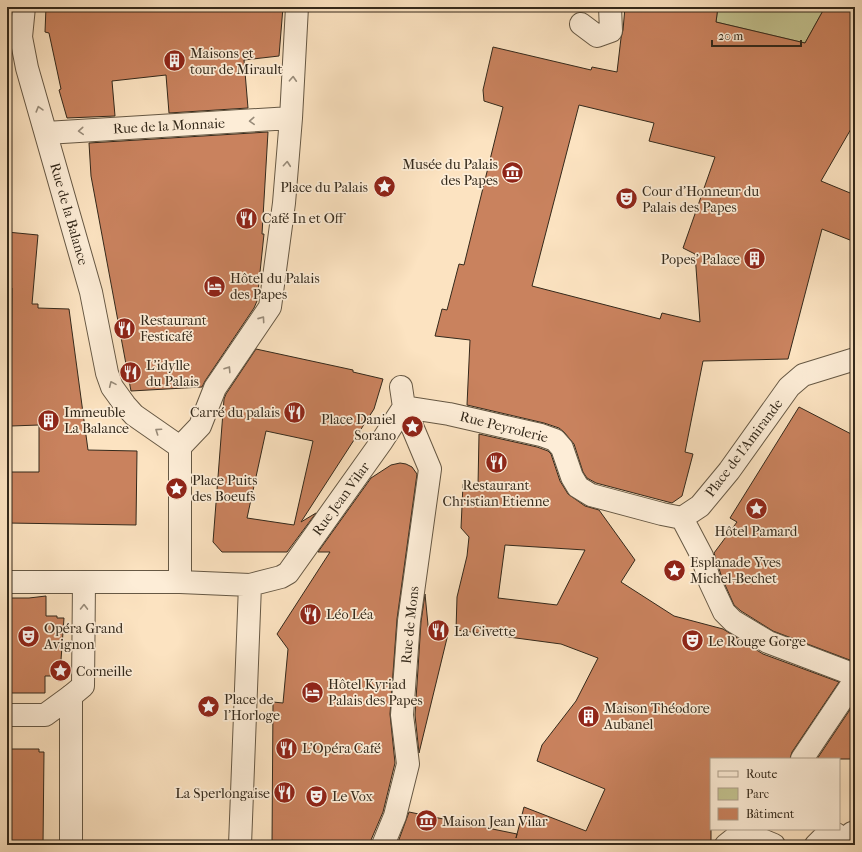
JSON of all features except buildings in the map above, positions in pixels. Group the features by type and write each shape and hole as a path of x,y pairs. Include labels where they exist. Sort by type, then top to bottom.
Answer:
{"street":[{"name":"Rue de la Balance","path":"24,7 21,37 27,68 91,292 107,373 112,387 134,415 180,447"},
{"path":"180,582 180,447 200,426 215,388 270,307 284,203 291,118 297,7"},
{"path":"581,24 597,36 611,31 610,7"},
{"name":"Rue de la Monnaie","path":"46,133 291,118"},
{"name":"Place de l'Amirande","path":"682,518 700,506 730,472 789,387 803,375 855,359"},
{"name":"Rue Peyrolerie","path":"402,397 456,415 541,435 555,440 562,448 572,477 578,487 591,495 682,518"},
{"name":"Rue Jean Vilar","path":"250,585 281,577 288,573 382,441 402,397"},
{"name":"Rue de Mons","path":"384,845 395,816 408,764 402,715 409,621 430,469 402,397"},
{"path":"682,518 702,556 710,582 724,612 733,620 768,642 855,675"},
{"path":"7,582 180,582 250,585 240,845"},
{"path":"7,715 45,715 83,686 84,582"},
{"path":"803,758 855,680"},
{"path":"70,696 71,845"},
{"path":"726,845 745,830 774,845"},
{"path":"816,845 823,838 848,834"}],"green space":[{"path":"718,7 825,7 805,43 716,22"}],"place":[{"name":"Maisons et tour de Mirault","path":"175,61"},
{"name":"Musée du Palais des Papes","path":"513,172"},
{"name":"Place du Palais","path":"384,187"},
{"name":"Cour d'Honneur du Palais des Papes","path":"627,199"},
{"name":"Café In et Off","path":"247,218"},
{"name":"Popes' Palace","path":"755,259"},
{"name":"Hôtel du Palais des Papes","path":"214,286"},
{"name":"Restaurant Festicafé","path":"125,328"},
{"name":"L'idylle du Palais","path":"130,373"},
{"name":"Carré du palais","path":"295,412"},
{"name":"Immeuble La Balance","path":"48,420"},
{"name":"Place Daniel Sorano","path":"412,427"},
{"name":"Restaurant Christian Etienne","path":"496,463"},
{"name":"Place Puits des Boeufs","path":"177,488"},
{"name":"Hôtel Pamard","path":"756,509"},
{"name":"Esplanade Yves Michel-Bechet","path":"675,570"},
{"name":"Léo Léa","path":"310,614"},
{"name":"La Civette","path":"439,631"},
{"name":"Opéra Grand Avignon","path":"28,636"},
{"name":"Le Rouge Gorge","path":"693,641"},
{"name":"Corneille","path":"61,671"},
{"name":"Hôtel Kyriad Palais des Papes","path":"313,692"},
{"name":"Place de l'Horloge","path":"209,707"},
{"name":"Maison Théodore Aubanel","path":"588,716"},
{"name":"L'Opéra Café","path":"286,748"},
{"name":"La Sperlongaise","path":"285,793"},
{"name":"Le Vox","path":"317,796"},
{"name":"Maison Jean Vilar","path":"427,821"}]}
